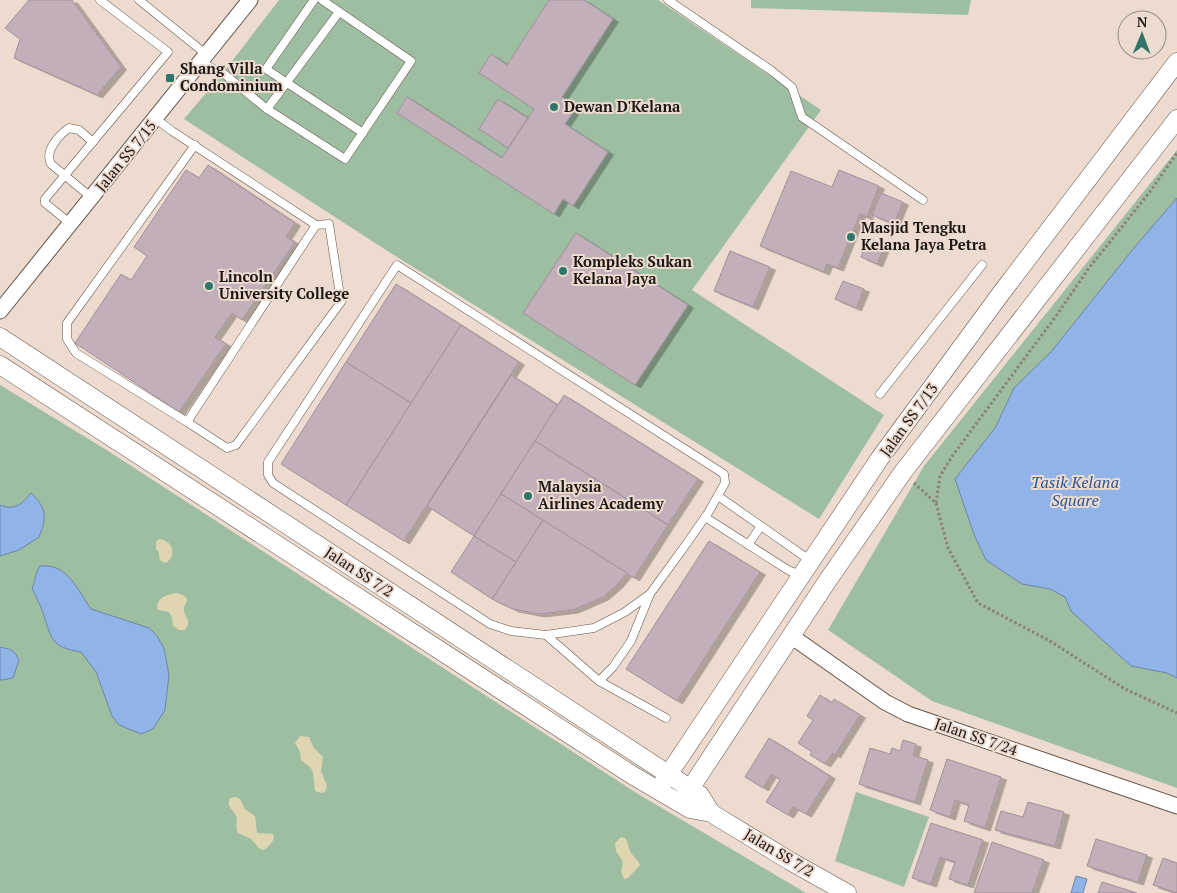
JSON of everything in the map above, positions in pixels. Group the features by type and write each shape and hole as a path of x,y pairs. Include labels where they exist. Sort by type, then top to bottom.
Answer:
{"street":[{"name":"Jalan SS 7/15","path":"0,311 250,0"},
{"name":"Jalan SS 7/13","path":"658,790 880,458 997,299 1177,62"},
{"name":"Jalan SS 7/13","path":"685,796 828,580 903,472 1177,119"},
{"name":"Jalan SS 7/2","path":"0,337 668,775 685,796"},
{"name":"Jalan SS 7/2","path":"0,365 658,790 685,796 700,795 711,813 847,893"},
{"path":"802,576 828,580"},
{"name":"Jalan SS 7/24","path":"791,636 885,702 908,714 1177,806"}],"lane":[{"path":"71,224 44,201 168,52 100,0"},
{"path":"139,0 204,59 266,109 345,160 411,61 322,0"},
{"path":"314,0 266,69 363,132"},
{"path":"668,0 772,71 792,87 802,116 923,200"},
{"path":"266,109 338,12"},
{"path":"156,119 316,225 328,224 341,302 236,446 227,448 76,353 67,339 67,323 195,145"},
{"path":"92,142 75,129 66,130 50,150 48,157 51,164 92,198"},
{"path":"187,422 316,225"},
{"path":"599,682 613,667 631,641 650,594 718,496 725,483 724,474 396,265 268,462 268,475 273,483 490,624 511,631 546,635 594,628 625,612 650,594"},
{"path":"880,394 982,265"},
{"path":"718,496 811,561"},
{"path":"705,517 788,570 802,576"},
{"path":"748,545 761,526"},
{"path":"546,635 599,682 666,718"}],"path":[{"path":"1177,153 1149,193 1089,268 954,455 940,476 936,503 948,548 978,603 1050,641 1125,689 1177,713"},
{"path":"903,472 936,503"}],"green space":[{"name":"Kompleks Sukan Kelana Jaya","path":"279,0 658,0 821,110 692,290 884,415 819,519 389,252 184,119 223,73"},
{"path":"751,0 971,0 968,15 751,8"},
{"path":"1177,150 1177,788 932,701 828,630 924,466"},
{"path":"0,385 105,449 638,794 806,893 0,893"},
{"path":"856,792 929,817 904,887 835,861"}],"sand":[{"path":"159,539 168,542 172,549 172,556 166,563 160,559 159,552 156,549 156,542"},
{"path":"177,593 185,596 187,599 184,611 188,623 185,630 179,630 173,626 172,617 169,612 158,610 158,602 163,597"},
{"path":"300,736 309,737 314,748 323,757 321,771 327,786 325,792 315,791 311,768 301,760 300,752 295,743"},
{"path":"236,797 240,799 245,809 255,816 257,833 273,834 274,839 263,850 251,839 238,833 236,816 229,804 230,798"},
{"path":"621,837 625,838 631,853 640,865 628,878 624,879 621,871 623,862 616,851 615,843"}],"water":[{"name":"Tasik Kelana Square","path":"1177,198 1177,678 1167,673 1131,666 1071,611 1065,597 1050,589 1022,584 986,560 975,537 955,479 995,428 1014,388 1051,352 1133,249"},
{"path":"31,493 40,503 44,513 39,537 19,550 0,556 0,505 14,507"},
{"path":"40,566 50,566 65,574 77,587 91,609 149,628 157,636 164,648 169,675 165,710 153,729 141,734 119,725 112,716 96,672 81,652 64,648 54,641 32,588"},
{"path":"0,647 12,650 19,660 13,678 0,680"},
{"path":"1076,876 1087,879 1083,893 1071,893"}],"building":[{"path":"29,0 72,0 121,67 97,95 14,58 20,39 5,28"},
{"name":"Dewan D'Kelana","path":"549,0 584,0 613,19 562,97 577,106 565,124 608,152 573,206 563,199 554,214 397,113 407,97 502,158 534,109 479,73 491,54 507,65"},
{"path":"498,99 528,118 508,148 479,129"},
{"path":"208,165 295,223 286,237 295,242 242,320 232,313 215,337 226,344 179,412 75,343 121,274 131,280 147,256 134,247 186,170 199,178"},
{"path":"839,170 879,186 867,217 860,214 838,268 827,264 824,272 760,246 791,171 832,187"},
{"path":"881,193 903,202 894,224 872,215"},
{"path":"576,233 688,305 635,385 523,313"},
{"path":"868,238 885,245 877,264 861,257"},
{"path":"730,251 770,267 753,307 714,291"},
{"path":"843,281 864,289 856,308 835,299"},
{"path":"396,284 461,325 411,403 346,362"},
{"path":"461,325 519,362 404,541 346,505"},
{"path":"346,362 411,403 346,505 281,464"},
{"path":"511,375 558,405 474,536 427,506"},
{"path":"564,395 698,479 668,525 535,441"},
{"path":"535,441 668,525 634,578 501,494"},
{"path":"501,494 543,520 516,562 474,536"},
{"path":"543,520 627,573 603,597 573,610 539,614 513,609 492,599"},
{"path":"474,536 516,562 492,599 451,572"},
{"path":"709,541 760,572 677,701 626,669"},
{"path":"820,695 832,703 834,699 860,715 835,755 833,753 825,764 810,755 812,752 798,743 813,720 807,716"},
{"path":"769,738 830,776 806,814 793,807 788,815 766,802 780,780 771,774 763,788 745,777"},
{"path":"903,740 916,744 913,755 928,760 915,802 859,784 870,748 890,754 892,748 900,751"},
{"path":"947,759 1001,777 985,828 964,821 969,805 955,800 950,817 930,810"},
{"path":"1028,802 1064,812 1055,846 995,830 1001,811 1023,817"},
{"path":"931,823 983,840 968,885 949,879 955,862 940,857 931,884 912,878"},
{"path":"1096,839 1147,855 1138,882 1087,866"},
{"path":"992,842 1044,860 1032,893 974,893"},
{"path":"1163,858 1177,863 1177,893 1153,885"},
{"path":"1102,882 1137,893 1098,893"}],"place":[{"name":"Shang Villa Condominium","path":"170,78"},
{"name":"Dewan D'Kelana","path":"554,107"},
{"name":"Masjid Tengku Kelana Jaya Petra","path":"851,237"},
{"name":"Kompleks Sukan Kelana Jaya","path":"563,271"},
{"name":"Lincoln University College","path":"209,286"},
{"name":"Malaysia Airlines Academy","path":"528,496"}]}
